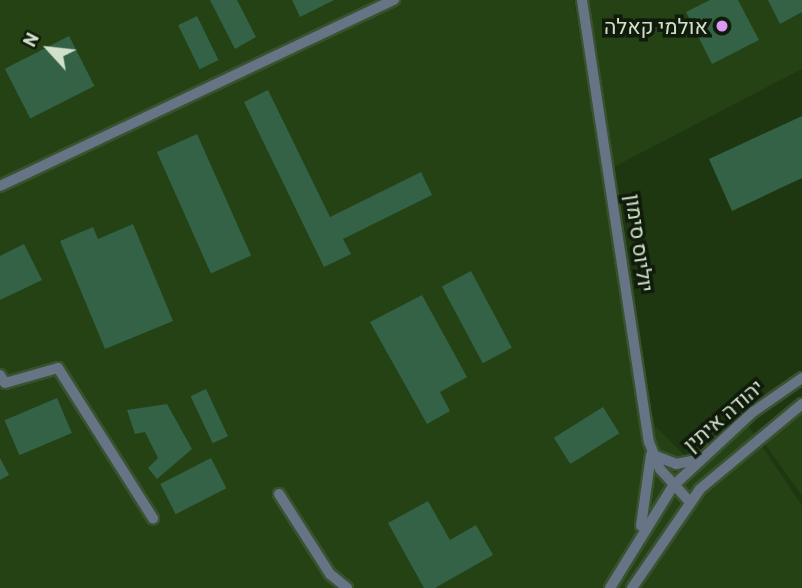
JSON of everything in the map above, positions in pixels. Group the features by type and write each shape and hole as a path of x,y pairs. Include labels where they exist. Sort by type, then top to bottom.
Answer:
{"street":[{"path":"0,186 394,0"},
{"name":"יוליוס סימון","path":"582,0 649,442 653,455 673,486 689,501"},
{"path":"0,375 5,383 58,368 153,518"},
{"name":"יהודה איתין","path":"673,486 707,453 802,378"},
{"name":"יהודה איתין","path":"689,501 802,404"},
{"path":"637,538 651,485 649,442"},
{"path":"653,455 682,464 707,453"},
{"path":"610,588 637,538 673,486"},
{"path":"279,494 330,573 347,588"},
{"path":"632,588 689,501"}],"shaded area":[{"path":"0,0 574,0 617,266 655,426 685,456 742,416 802,506 802,588 0,588"},
{"path":"577,0 802,0 802,69 606,171"},
{"path":"802,410 802,496 762,440"}],"building":[{"path":"210,0 237,0 256,37 235,49"},
{"path":"292,0 334,0 300,17"},
{"name":"אולמי קאלה","path":"710,0 738,0 759,40 712,64 686,12"},
{"path":"768,0 802,0 802,12 780,24"},
{"path":"197,16 218,60 200,69 178,25"},
{"path":"69,36 94,86 30,119 5,69"},
{"path":"268,90 330,217 421,172 432,195 343,239 351,254 324,267 244,102"},
{"path":"802,116 802,178 732,211 709,159"},
{"path":"197,134 251,256 211,273 157,152"},
{"path":"133,224 173,321 105,349 60,241 93,227 98,239"},
{"path":"24,244 42,280 0,300 0,256"},
{"path":"471,271 512,348 483,363 442,286"},
{"path":"422,295 467,377 440,392 450,411 427,424 370,322"},
{"path":"206,389 228,436 213,443 191,396"},
{"path":"57,398 72,433 19,455 5,420"},
{"path":"167,404 192,449 157,479 148,468 158,458 145,432 135,434 127,410"},
{"path":"603,407 619,433 570,464 554,438"},
{"path":"0,458 9,475 0,480"},
{"path":"211,458 226,488 176,514 160,484"},
{"path":"428,501 450,540 476,525 493,555 435,588 424,588 388,523"}],"place":[{"name":"אולמי קאלה","path":"722,26"}]}
